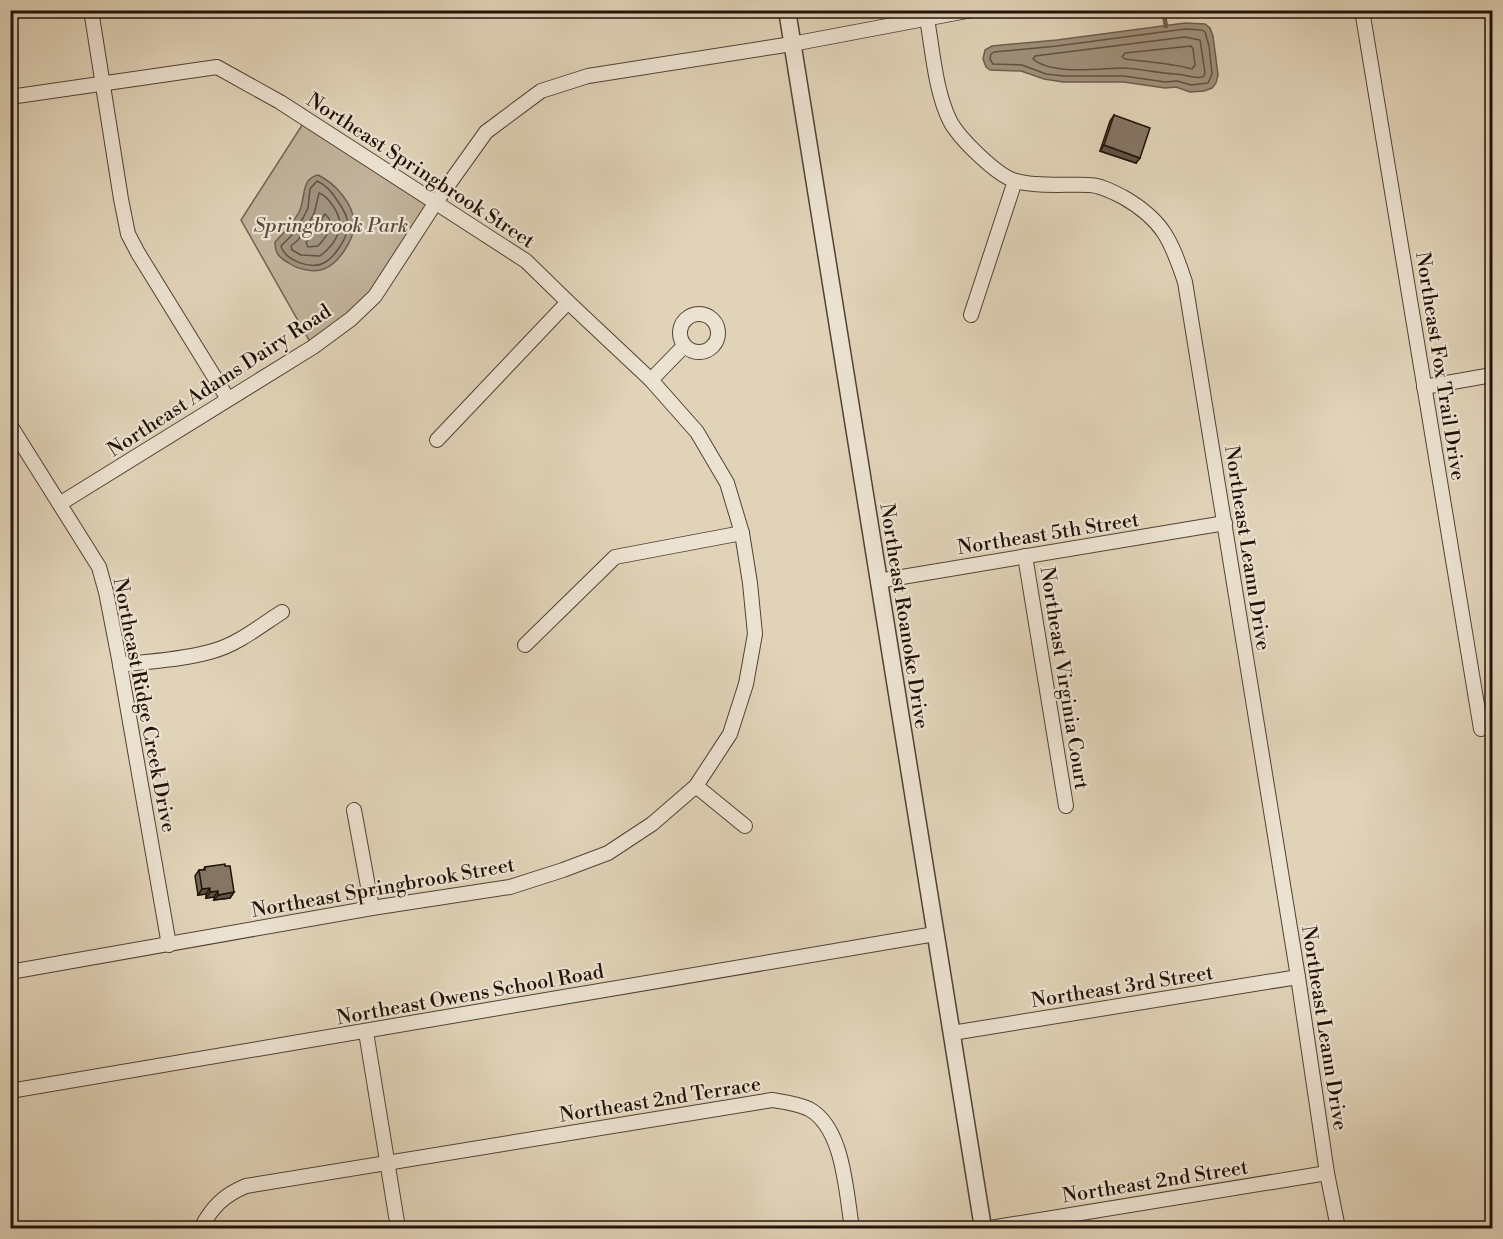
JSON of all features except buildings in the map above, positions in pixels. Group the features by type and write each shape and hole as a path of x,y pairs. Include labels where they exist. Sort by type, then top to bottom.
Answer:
{"street":[{"path":"91,10 128,234 228,399"},
{"name":"Northeast Roanoke Drive","path":"787,10 983,1228"},
{"name":"Northeast Adams Dairy Road","path":"61,503 313,347 351,319 375,296 436,202 486,132 541,91 588,76 792,44 972,10"},
{"name":"Northeast Fox Trail Drive","path":"1362,10 1481,729"},
{"path":"927,19 942,100 951,123 987,162 1015,181 971,315"},
{"name":"Northeast Springbrook Street","path":"10,97 217,67 280,102 526,261 651,380 697,432 727,483 742,532 755,634 746,684 730,734 696,786 652,824 608,853 510,886 10,972"},
{"name":"Northeast Leann Drive","path":"1015,181 1093,185 1140,207 1161,226 1175,251 1185,282 1298,977 1327,1173 1338,1228"},
{"path":"437,440 567,302"},
{"path":"651,380 684,346"},
{"path":"1424,387 1492,375"},
{"name":"Northeast Ridge Creek Drive","path":"10,425 99,567 120,665 169,945"},
{"name":"Northeast 5th Street","path":"878,581 1225,524"},
{"path":"525,645 615,556 742,532"},
{"name":"Northeast Virginia Court","path":"1025,556 1066,806"},
{"path":"120,665 213,651 233,643 282,612"},
{"path":"696,786 745,826"},
{"path":"354,810 372,908"},
{"name":"Northeast Owens School Road","path":"10,1091 935,934"},
{"name":"Northeast 3rd Street","path":"952,1033 1298,977"},
{"path":"366,1032 398,1228"},
{"name":"Northeast 2nd Terrace","path":"201,1228 218,1201 246,1186 772,1100 809,1109 829,1128 839,1152 852,1228"},
{"name":"Northeast 2nd Street","path":"990,1228 1327,1173"}],"green space":[{"name":"Springbrook Park","path":"306,119 436,202 375,296 313,347 241,220"}],"water":[{"path":"1185,23 1205,24 1210,28 1213,36 1218,75 1212,88 1204,91 1190,92 1176,87 1165,88 1124,82 1063,82 1044,79 1021,71 990,70 983,59 985,50 992,46"},
{"path":"318,175 331,183 348,202 354,225 348,244 335,262 324,269 306,270 296,267 278,255 275,242 299,212 308,181"}],"waterway":[{"path":"1163,10 1166,26"}]}
